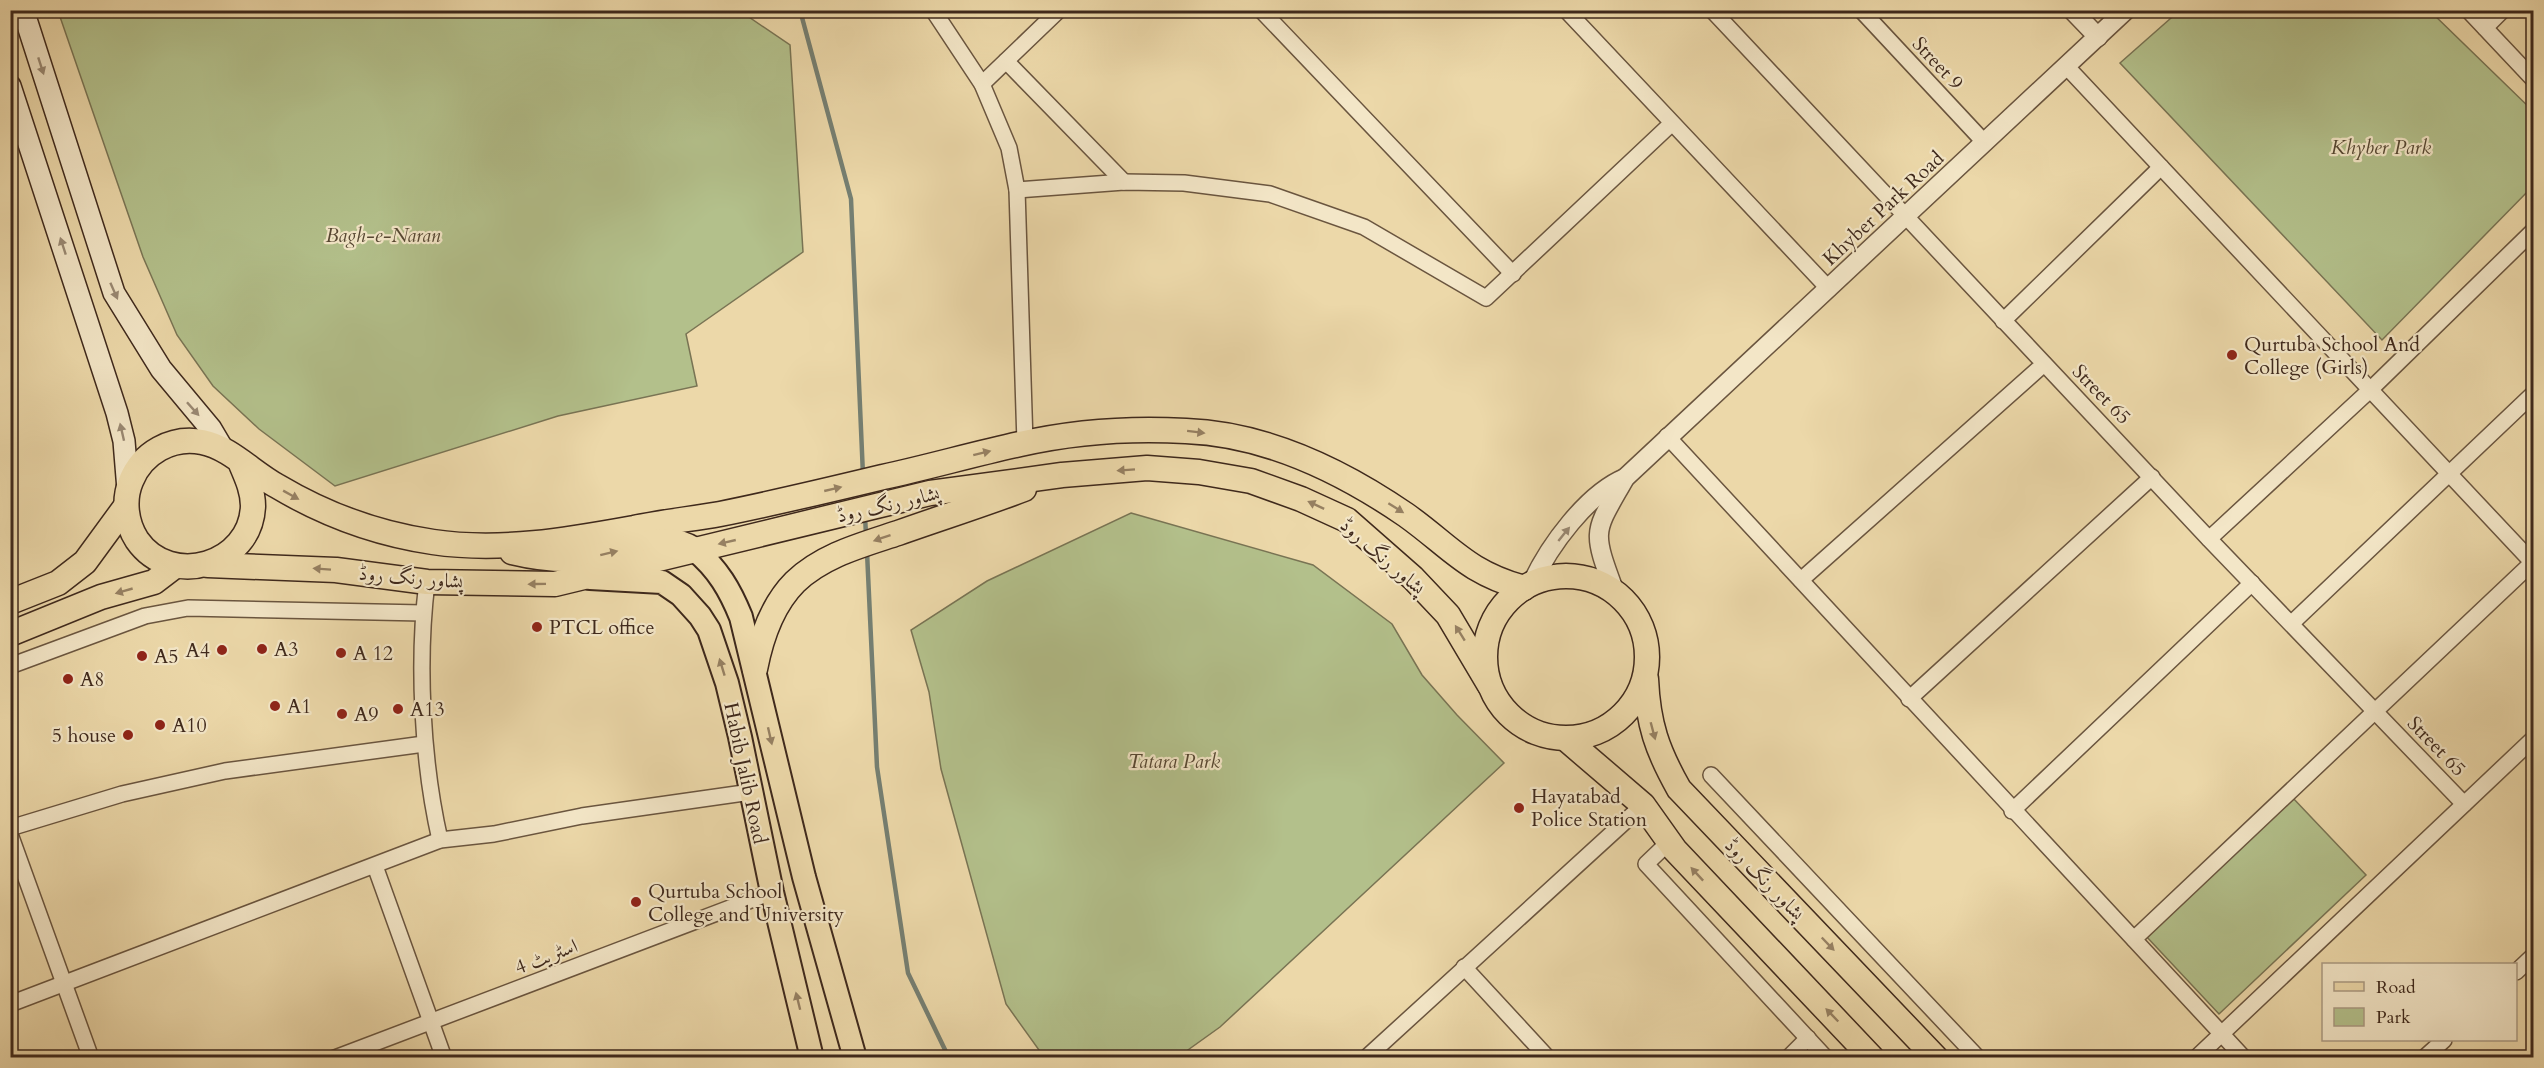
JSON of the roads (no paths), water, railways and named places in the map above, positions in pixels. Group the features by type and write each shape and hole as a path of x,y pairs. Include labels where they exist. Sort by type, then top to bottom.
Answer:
{"highway":[{"name":"پشاور رنگ روڈ","path":"233,458 307,504 370,528 431,542 489,547 591,536 776,502 1024,442 1144,431 1191,431 1270,446 1344,477 1407,516 1466,564 1493,579 1528,585"},
{"path":"10,602 58,583 85,562 127,498 143,461 171,443 204,442 233,458 250,485 252,518 236,547 223,558 208,565 175,566 159,560 136,538 127,498"},
{"name":"پشاور رنگ روڈ","path":"208,565 336,570 427,582 555,584 930,493 1062,475 1147,468 1199,472 1251,482 1301,499 1347,520 1413,578 1448,615 1489,684"},
{"path":"755,669 766,629 779,603 795,582 816,565 838,555 1062,475"},
{"path":"489,547 538,558 566,559 588,558 662,540 680,541 695,550"},
{"path":"10,634 101,597 154,582 175,566"},
{"path":"1574,576 1599,582 1614,590 1630,607 1642,627 1648,650 1646,673 1639,695 1626,713 1608,727 1588,736 1566,739 1536,733 1510,718 1498,702 1489,684 1485,666 1489,630 1497,613 1509,599 1528,585 1548,578 1574,576"},
{"name":"پشاور رنگ روڈ","path":"1646,673 1651,727 1660,756 1679,789 1936,1058"},
{"path":"1566,739 1643,805 1669,842 1872,1058"}],"main road":[{"path":"23,10 114,293 160,369 233,458"},
{"path":"10,86 117,413 124,441 127,498"},
{"path":"695,550 715,568 727,585 741,617 804,877 855,1058"},
{"name":"Habib Jalib Road","path":"586,578 662,582 681,594 709,630 727,683 772,892 813,1058"}],"street":[{"path":"933,10 982,84 1009,148 1017,190 1024,442"},
{"path":"982,84 1059,10"},
{"path":"1261,10 1513,274"},
{"path":"1566,10 1829,289"},
{"name":"Street 65","path":"1712,10 2002,321 2464,804"},
{"name":"Street 9","path":"1861,10 1985,143"},
{"path":"2072,10 2098,37"},
{"name":"Khyber Park Road","path":"1625,478 1667,436 1829,289 2126,10"},
{"path":"2468,10 2534,80"},
{"path":"2485,28 2504,10"},
{"path":"1006,61 1124,182"},
{"path":"2067,67 2533,562 2134,939"},
{"path":"1017,190 1124,182 1184,183 1270,194 1364,227 1486,298 1671,124"},
{"path":"2002,321 2161,167"},
{"path":"2209,539 2370,390 2534,230"},
{"path":"1801,580 2044,364"},
{"path":"2292,623 2534,393"},
{"path":"1667,436 2012,811 2244,1058"},
{"path":"1909,699 2152,477"},
{"path":"1528,585 1551,550 1584,509 1607,485 1625,478"},
{"path":"1614,590 1599,552 1598,535 1602,516 1625,478"},
{"path":"427,582 423,613 424,744 429,793 440,840"},
{"path":"2012,811 2252,583"},
{"path":"10,666 145,616 188,608 423,613"},
{"path":"2196,1058 2534,738"},
{"path":"10,828 122,794 225,771 424,744"},
{"path":"1711,775 1978,1058"},
{"path":"10,1004 217,923 440,840 494,834 582,816 751,792"},
{"path":"1366,1058 1643,805"},
{"path":"10,834 91,1058"},
{"path":"1669,842 1646,864 1826,1058"},
{"path":"375,866 444,1058"},
{"name":"اسٹریٹ 4","path":"335,1058 772,892"},
{"path":"2517,971 2534,955"},
{"path":"1464,967 1548,1058"},
{"path":"1788,1058 1808,1038"},
{"path":"2424,1058 2443,1041"}],"waterway":[{"path":"800,10 851,199 863,475"},
{"path":"865,516 866,535"},
{"path":"867,552 877,767 908,973 949,1058"}],"place":[{"name":"Qurtuba School And College (Girls)","path":"2232,355"},
{"name":"PTCL office","path":"537,627"},
{"name":"A3","path":"262,649"},
{"name":"A4","path":"222,650"},
{"name":"A 12","path":"341,653"},
{"name":"A5","path":"142,656"},
{"name":"A8","path":"68,679"},
{"name":"A1","path":"275,706"},
{"name":"A13","path":"398,709"},
{"name":"A9","path":"342,714"},
{"name":"A10","path":"160,725"},
{"name":"5 house","path":"128,735"},
{"name":"Hayatabad Police Station","path":"1519,808"},
{"name":"Qurtuba School College and University","path":"636,902"}],"park label":[{"name":"Khyber Park","path":"2381,147"},
{"name":"Bagh-e-Naran","path":"383,235"},
{"name":"Tatara Park","path":"1174,761"}]}
